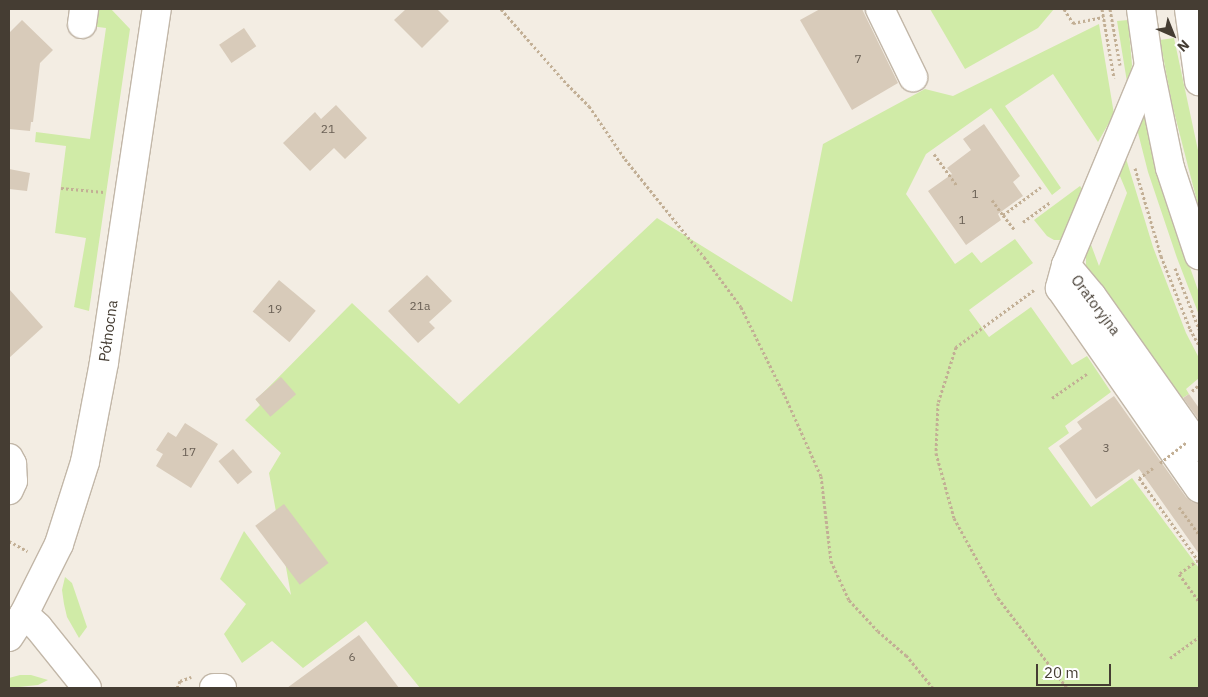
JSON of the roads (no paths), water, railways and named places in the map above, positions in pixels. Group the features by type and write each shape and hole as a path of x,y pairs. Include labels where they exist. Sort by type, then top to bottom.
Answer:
{"street":[{"name":"Północna","path":"9,637 24,614 59,544 80,481 90,442 157,9"},
{"path":"880,9 913,77"},
{"path":"1141,9 1149,66 1170,168 1199,255"},
{"path":"1189,9 1199,81"},
{"name":"Oratoryjna","path":"1149,66 1066,265 1060,288 1180,451 1199,488"},
{"path":"9,458 12,464 13,481 9,490"},
{"path":"24,614 38,627 87,688"},
{"path":"214,688 222,688"}]}
